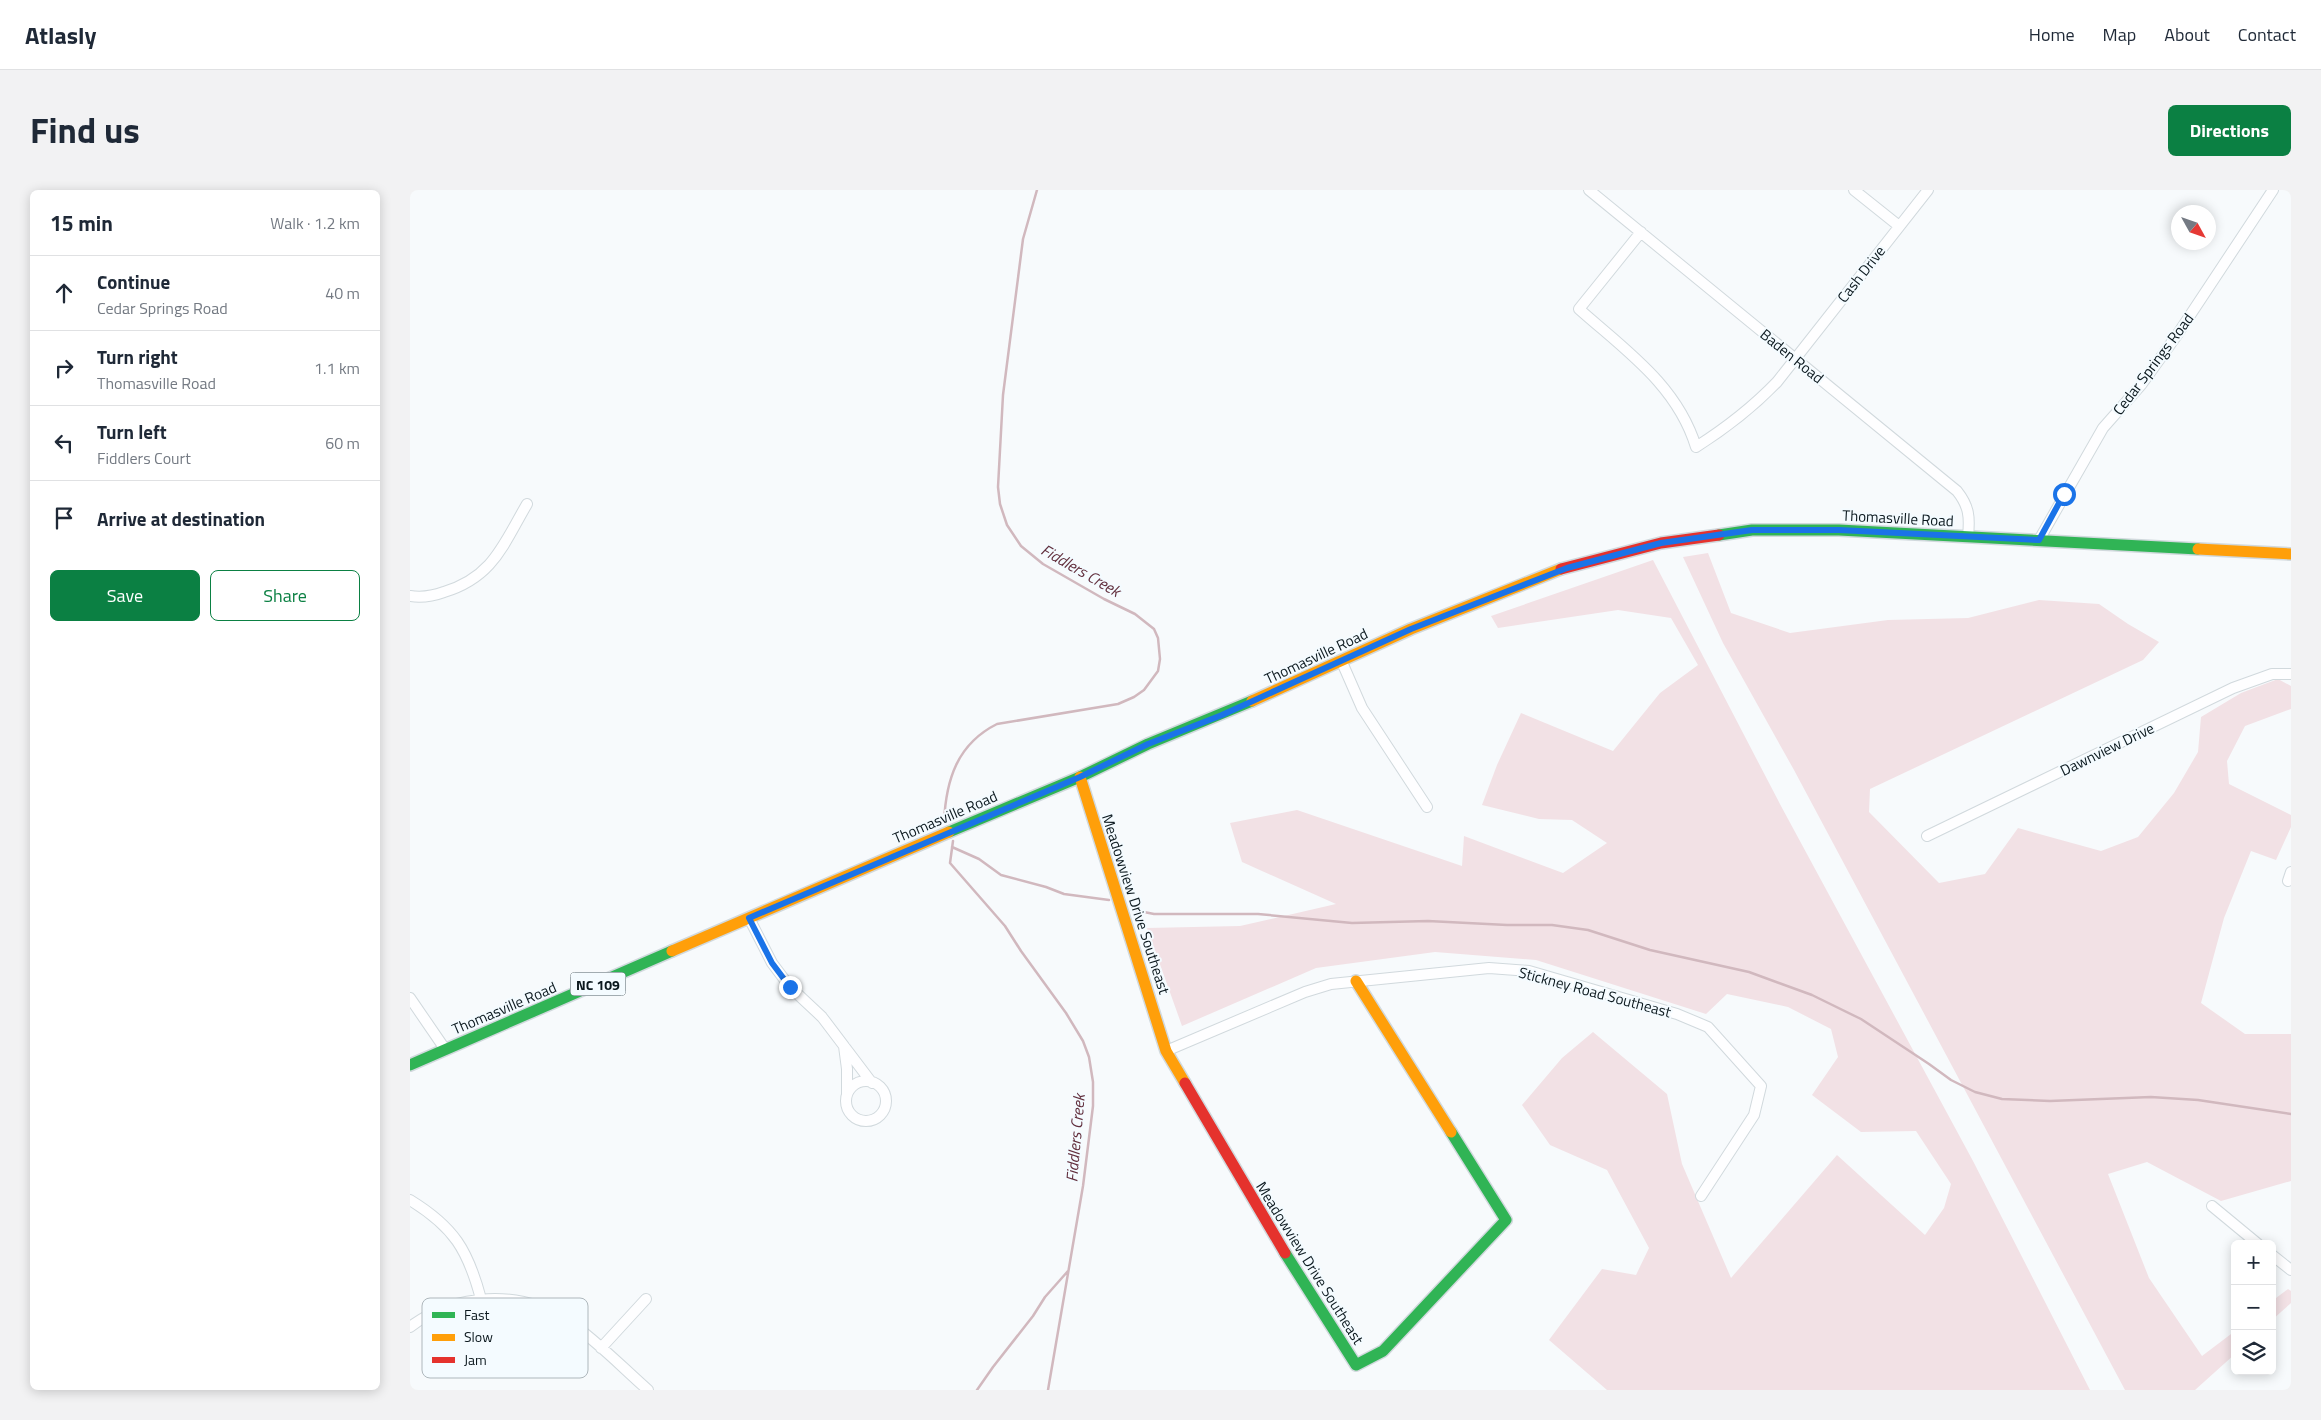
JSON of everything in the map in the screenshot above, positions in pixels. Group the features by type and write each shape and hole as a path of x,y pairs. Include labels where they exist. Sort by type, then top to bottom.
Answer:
{"main road":[{"name":"Thomasville Road","path":"410,1065 1080,777 1148,744 1222,715 1411,629 1567,568 1661,543 1752,530 1839,530 2291,554"},
{"name":"Meadowview Drive Southeast","path":"1080,777 1166,1051 1265,1222 1356,1365 1383,1351 1506,1220 1356,981"}],"street":[{"name":"Baden Road","path":"1589,190 1957,491 1966,502 1970,517 1968,536"},
{"path":"1854,190 1899,226"},
{"name":"Cash Drive","path":"1641,232 1579,309 1658,378 1676,402 1696,447 1732,424 1754,406 1777,382 1928,190"},
{"name":"Cedar Springs Road","path":"2039,540 2103,428 2141,385 2177,335 2272,190"},
{"path":"410,596 430,597 458,588 485,571 500,551 526,504"},
{"path":"1341,660 1362,708 1427,807"},
{"name":"Dawnview Drive","path":"1926,836 2233,688 2272,674 2291,674"},
{"path":"749,918 772,963 790,987 822,1017 844,1046 872,1083 883,1091 886,1099 885,1108 880,1115 872,1120 864,1121 855,1118 849,1112 846,1103 847,1069 844,1046"},
{"name":"Stickney Road Southeast","path":"1166,1051 1305,992 1331,984 1490,968 1529,972 1677,1014 1708,1027 1761,1086 1754,1115 1701,1196"},
{"path":"410,998 446,1049"},
{"path":"847,1095 852,1087 860,1082 872,1083"},
{"path":"410,1200 444,1224 460,1244 473,1270 481,1298"},
{"path":"2212,1206 2253,1240"},
{"path":"2276,1258 2291,1270"},
{"path":"601,1348 646,1299"},
{"path":"410,1327 422,1321"},
{"path":"588,1338 648,1390"}],"shaded area":[{"path":"1708,553 1731,613 1790,633 1888,620 1968,618 2039,600 2099,604 2159,642 2143,660 1870,789 1869,812 1939,883 1985,874 2018,828 2101,851 2138,837 2174,793 2198,752 2201,717 2241,693 2278,679 2291,686 2291,709 2245,726 2227,761 2229,784 2291,815 2291,827 2276,860 2251,851 2224,918 2201,1003 2245,1034 2291,1034 2291,1181 2221,1201 2147,1162 2108,1174 2149,1278 2202,1356 2231,1334 2231,1358 2195,1390 2125,1390 1794,770 1723,643 1683,557"},
{"path":"1653,560 1781,806 1973,1161 2090,1390 1607,1390 1549,1340 1602,1269 1636,1275 1649,1248 1607,1170 1550,1145 1522,1105 1562,1058 1593,1032 1667,1094 1682,1164 1731,1278 1837,1155 1925,1235 1944,1208 1951,1184 1916,1131 1861,1132 1812,1095 1838,1057 1831,1029 1788,1007 1727,994 1706,1014 1536,960 1435,952 1316,968 1182,1026 1147,928 1240,926 1336,904 1242,862 1230,823 1297,810 1462,866 1464,836 1563,873 1607,843 1572,820 1539,819 1482,805 1497,765 1521,713 1613,751 1660,693 1698,665 1671,618 1618,610 1498,628 1491,616"},
{"path":"2288,1289 2291,1291 2291,1303 2276,1316 2276,1298"}],"waterway":[{"name":"Fiddlers Creek","path":"944,822 948,792 956,765 963,753 983,732 997,724 1118,704 1144,690 1158,671 1160,659 1158,638 1154,629 1135,614 1104,599 1043,564 1021,546 1007,525 1000,504 998,487 1003,395 1023,239 1037,190"},
{"name":"Fiddlers Creek","path":"953,841 950,863 1005,926 1066,1013 1083,1041 1089,1057 1093,1082 1093,1106 1083,1186 1048,1390"},
{"path":"952,847 979,859 1001,875 1046,887 1064,894 1109,900"},
{"path":"1134,910 1154,914 1258,914 1352,923 1428,921 1552,925 1588,930 1650,950 1749,972 1812,995 1861,1019 1951,1080 1975,1092 2002,1099 2050,1101 2151,1097 2198,1100 2291,1114"},
{"path":"977,1390 1033,1316 1045,1297 1068,1271"}],"traffic: fast":[{"path":"1719,535 1752,530 1839,530 2198,549"},
{"path":"949,832 1080,777 1148,744 1252,701"},
{"path":"410,1065 672,951"},
{"path":"1285,1253 1356,1365 1383,1351 1506,1220 1451,1132"}],"traffic: slow":[{"path":"2198,549 2291,554"},
{"path":"1252,701 1411,629 1561,569"},
{"path":"1080,777 1166,1051 1185,1083"},
{"path":"672,951 949,832"},
{"path":"1356,981 1451,1132"}],"traffic: jam":[{"path":"1561,569 1661,543 1719,535"},
{"path":"1185,1083 1285,1253"}],"route":[{"path":"790,987 772,963 749,918 1080,777 1148,744 1222,715 1411,629 1567,568 1661,543 1752,530 1839,530 2039,540 2064,494"}]}
